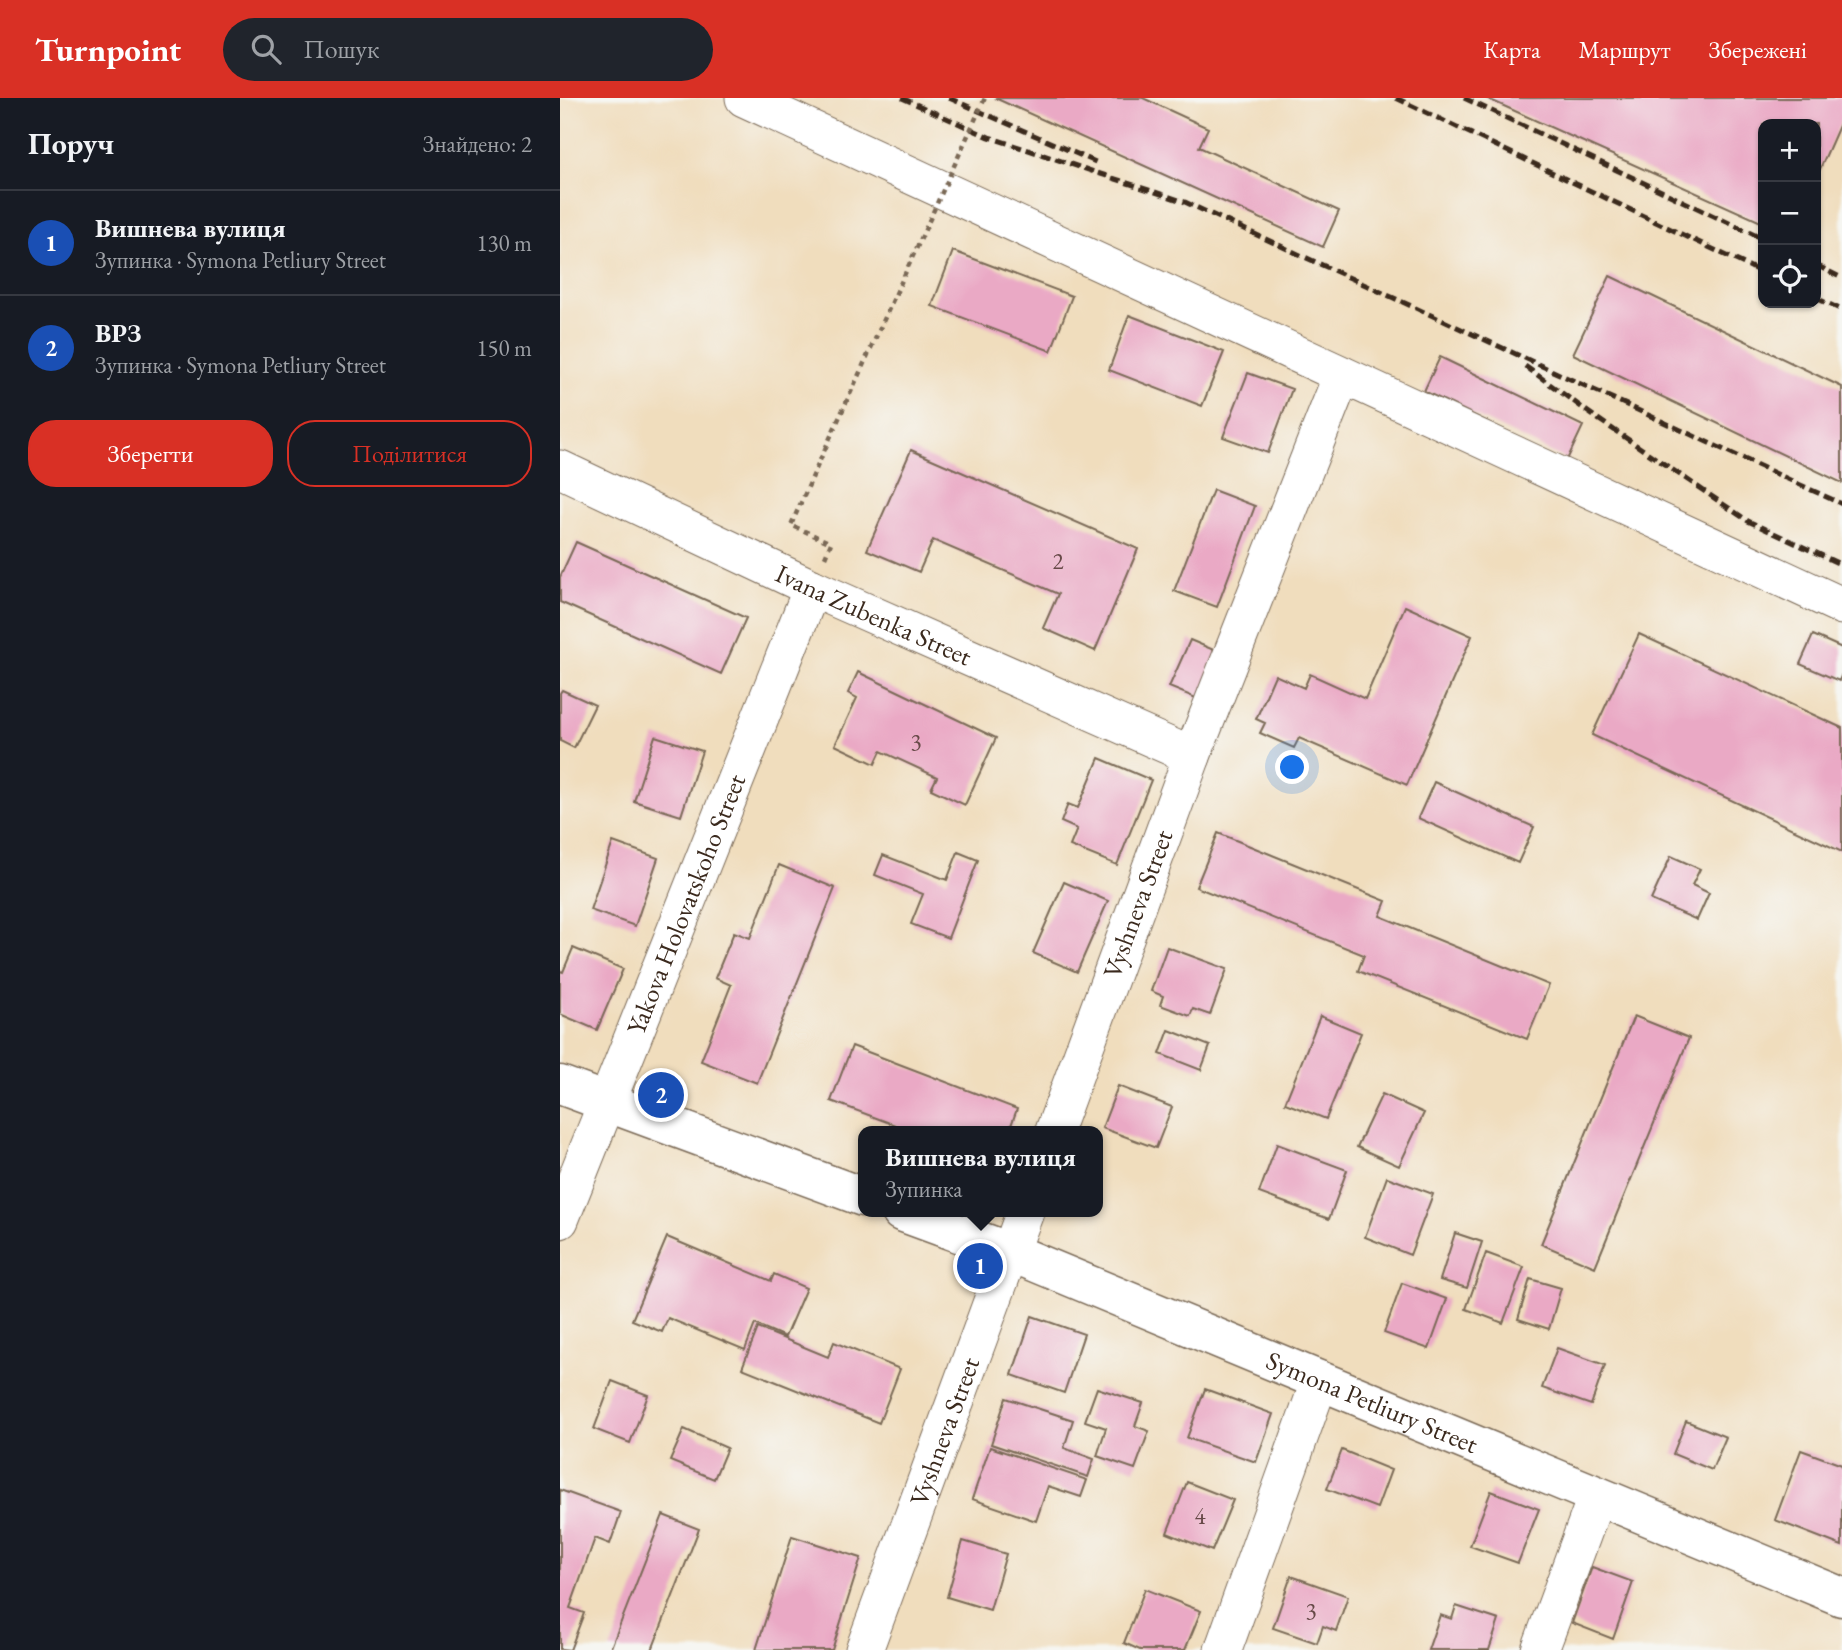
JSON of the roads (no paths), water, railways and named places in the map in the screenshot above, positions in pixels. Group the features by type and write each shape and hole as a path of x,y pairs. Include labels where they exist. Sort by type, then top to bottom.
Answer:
{"main road":[{"path":"560,1085 858,1196"},
{"name":"Symona Petliury Street","path":"915,1217 1010,1252 1842,1597"}],"street":[{"path":"744,98 1842,606"},
{"name":"Vyshneva Street","path":"1056,1126 1192,756 1342,375"},
{"name":"Ivana Zubenka Street","path":"560,469 811,588 1192,756"},
{"name":"Yakova Holovatskoho Street","path":"560,1220 811,588"},
{"name":"Vyshneva Street","path":"864,1650 1022,1217"},
{"path":"1223,1650 1320,1380"},
{"path":"1540,1650 1597,1495"}],"railway":[{"path":"902,98 989,137 1185,202 1842,504"},
{"path":"949,98 1100,164"},
{"path":"1396,98 1758,271"},
{"path":"1464,98 1758,237"},
{"path":"1821,268 1842,278"},
{"path":"1821,300 1842,310"},
{"path":"1525,366 1748,521 1842,565"}],"place":[{"name":"ВРЗ","path":"661,1095"},
{"name":"Вишнева вулиця","path":"980,1266"}]}
